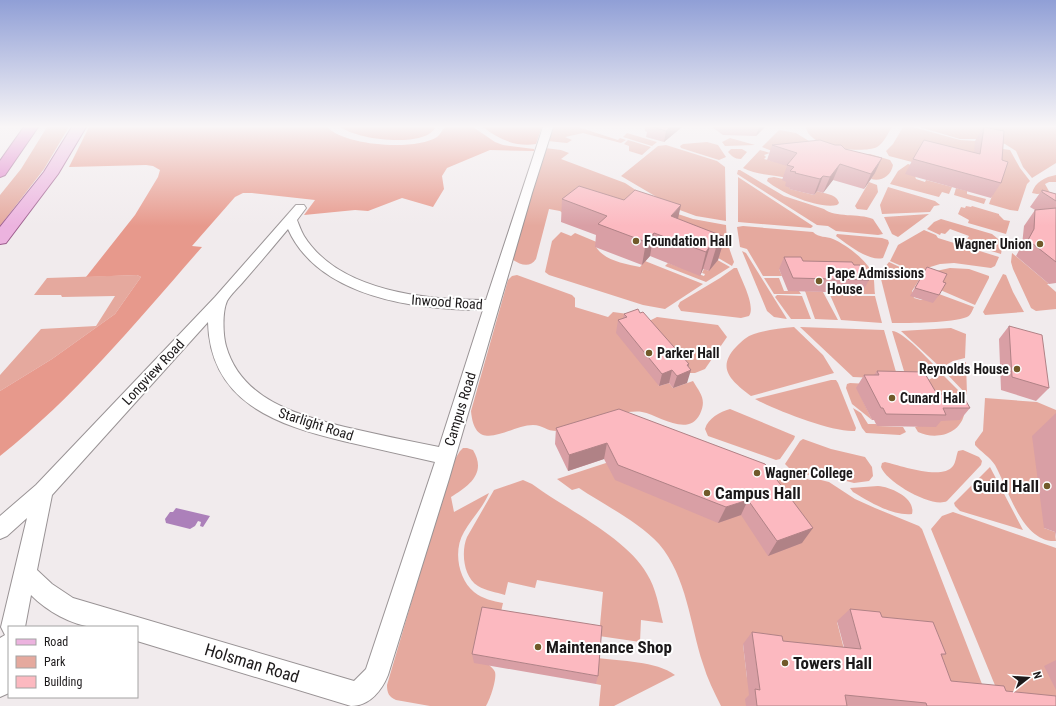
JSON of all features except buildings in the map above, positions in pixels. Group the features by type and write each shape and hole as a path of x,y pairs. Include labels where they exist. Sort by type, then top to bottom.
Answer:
{"highway":[{"path":"0,172 8,160"}],"main road":[{"path":"0,239 50,174 59,160"}],"street":[{"name":"Campus Road","path":"366,689 376,675 537,160"},
{"name":"Inwood Road","path":"295,214 300,242 312,256 346,279 368,288 421,302 454,305 492,305"},
{"name":"Longview Road","path":"0,529 43,491 220,300 295,214"},
{"name":"Starlight Road","path":"220,300 215,328 217,346 223,363 234,379 248,394 264,405 290,419 308,425 370,441 445,456"},
{"path":"13,626 43,491"},
{"path":"25,574 44,592 67,608 127,626"},
{"name":"Holsman Road","path":"138,629 353,694 366,689"},
{"path":"0,685 8,649"}],"green space":[{"path":"27,160 49,160 0,226 0,195"},
{"path":"542,160 564,160 625,183 651,200 564,214 560,211 549,209 534,262 525,265 513,260"},
{"path":"641,160 717,161 725,167 726,221 696,216 677,209 621,176"},
{"path":"751,160 768,160 800,168 791,179 760,174 743,168"},
{"path":"866,160 890,160 893,165 888,175 882,179 871,179 874,173"},
{"path":"904,160 1016,160 1030,181 1027,184 1018,211 1010,210 989,204 999,177"},
{"path":"1020,160 1056,160 1056,163 1032,178 1023,167"},
{"path":"908,164 911,165 916,179 952,187 949,194 942,192 939,197 890,184 898,171"},
{"path":"738,170 784,196 824,209 834,214 861,216 873,219 883,234 878,235 836,231 828,226 817,225 737,174"},
{"path":"1056,175 1056,182 1049,182 1045,184 1050,193 1032,193 1033,189 1038,183 1048,177"},
{"path":"738,177 813,226 811,228 738,222"},
{"path":"774,177 788,182 790,189 814,195 817,191 833,196 839,203 837,205 829,206 820,205 790,195 767,181 768,178"},
{"path":"869,182 877,185 878,192 867,210 857,209 855,206"},
{"path":"888,187 935,201 940,205 934,206 930,212 882,214 880,205"},
{"path":"956,188 967,191 967,194 986,199 984,204 954,195"},
{"path":"966,206 972,206 999,214 1004,220 1010,221 1006,234 968,223 969,220 958,214 961,207 965,208"},
{"path":"675,213 693,219 726,225 727,242 734,262 732,266 689,241 671,214"},
{"path":"929,214 898,237 892,234 884,217"},
{"path":"941,219 992,234 1003,243 1001,254 965,243 969,236 950,229 945,234 941,233 940,235 927,229 934,222"},
{"path":"743,226 813,232 838,241 855,253 869,268 874,278 875,294 863,294 854,278 779,269 782,276 763,276 747,249 740,247 737,227"},
{"path":"924,230 936,235 938,238 999,257 995,266 991,268 954,263 940,264 927,268 922,275 890,261 898,245"},
{"path":"561,232 571,236 575,233 599,243 596,247 604,255 615,261 640,267 645,261 703,284 665,309 643,305 549,275 545,272 552,241"},
{"path":"837,234 882,238 888,240 889,243 883,258 877,259 858,252 836,236"},
{"path":"673,235 730,267 706,282 665,266 668,263 704,276 705,274 702,273 704,269 709,271"},
{"path":"742,251 746,253 787,319 774,317 767,311"},
{"path":"1012,253 1049,284 1047,284 1056,292 1056,309 1036,311 1031,308 1013,269 1011,262"},
{"path":"889,262 921,277 912,291 914,298 921,300 939,294 974,307 970,315 960,319 951,320 892,323 881,279 881,272"},
{"path":"734,268 737,268 749,299 751,312 749,316 741,318 681,311 678,306 680,302"},
{"path":"950,268 969,269 989,276 975,305 938,289 936,271"},
{"path":"1003,274 1006,275 1024,312 985,315 983,312"},
{"path":"137,275 141,277 115,314 52,359 0,391 0,375 41,329 96,326 115,296 62,297 61,295 34,295 47,278"},
{"path":"517,275 572,295 575,298 575,307 608,317 613,312 628,314 659,386 669,383 673,388 693,381 703,400 702,409 695,421 681,425 642,412 627,412 560,431 533,425 524,426 494,435 486,436 479,433 474,425 471,411 508,280 512,276"},
{"path":"764,278 779,278 784,291 799,291 801,294 774,294"},
{"path":"805,291 823,292 838,320 815,319"},
{"path":"830,292 857,292 860,296 875,296 882,323 841,320"},
{"path":"777,295 802,296 811,319 791,319 775,297"},
{"path":"657,317 718,325 727,337 705,369 695,373 682,373 647,322"},
{"path":"794,327 823,355 834,373 751,396 738,386 729,374 727,368 727,362 730,355 736,347 751,335 769,330"},
{"path":"800,327 884,330 898,379 853,377"},
{"path":"951,328 966,334 965,358 953,361 941,368 901,331"},
{"path":"892,331 903,336 923,353 938,369 923,378 907,381"},
{"path":"966,362 967,395 944,371 957,364"},
{"path":"941,373 966,399 937,394 923,383"},
{"path":"836,380 838,383 856,428 855,431 845,431 819,425 776,409 755,399"},
{"path":"847,384 869,384 857,388 872,420 852,404 846,388"},
{"path":"985,398 1037,402 1056,410 1056,443 1044,528 1055,532 1056,541 1044,539 1034,533 1025,524 1011,500 995,465 991,459 975,445 975,442 983,431"},
{"path":"853,408 861,413 868,424 903,427 906,432 900,435 866,433 862,428"},
{"path":"730,409 795,436 780,459 776,460 708,436 705,429 709,422 718,414"},
{"path":"964,415 957,427 946,434 932,436 918,432 915,427 933,421"},
{"path":"803,439 831,449 865,457 872,467 873,476 869,481 854,483 819,474 809,475 790,469 785,464 800,441"},
{"path":"463,448 473,450 477,458 478,466 477,472 470,483 451,497 454,512 489,493 484,504 467,527 461,539 458,555 461,572 464,580 474,592 484,598 503,603 489,665 495,672 493,689 486,706 430,706 396,700 389,694 387,685 452,464"},
{"path":"963,450 979,457 982,461 981,465 947,501 931,501 911,493 891,480 881,467 882,463 885,462 920,471 940,472 953,466 958,451"},
{"path":"606,463 775,488 781,475 786,472 810,480 829,482 855,499 919,526 922,529 987,697 933,691 837,622 845,653 743,644 747,678 756,679 746,706 721,706 705,669 682,586 676,571 659,544 642,528 579,488 572,490 557,479"},
{"path":"990,467 1023,530 960,511 955,506 954,503"},
{"path":"523,480 532,484 611,536 638,561 653,585 663,623 641,620 640,642 599,636 603,592 537,580 535,588 508,582 505,595 484,589 473,582 466,570 464,556 467,537 494,490"},
{"path":"878,486 896,491 906,498 912,508 912,514 897,513 881,508 853,492 850,488"},
{"path":"953,512 1056,548 1056,706 1001,700 931,529 942,516"},
{"path":"597,658 648,664 667,670 675,675 614,706 599,706 601,685 596,684"}],"shaded area":[{"path":"73,160 466,160 447,168 442,176 444,189 433,207 402,198 368,211 355,210 304,215 315,200 252,193 243,193 235,197 192,246 202,247 106,356 55,408 0,456 0,391 52,359 115,314 141,277 137,275 86,277 135,215 158,177 160,170 153,166 146,165 69,167"},
{"path":"176,508 210,516 203,527 200,526 201,522 198,521 195,526 190,529 166,523 165,519 170,512 173,512"}],"place":[{"name":"Foundation Hall","path":"636,241"},
{"name":"Wagner Union","path":"1040,244"},
{"name":"Pape Admissions House","path":"819,281"},
{"name":"Parker Hall","path":"649,353"},
{"name":"Reynolds House","path":"1017,369"},
{"name":"Cunard Hall","path":"892,398"},
{"name":"Wagner College","path":"757,473"},
{"name":"Guild Hall","path":"1047,486"},
{"name":"Campus Hall","path":"707,493"},
{"name":"Maintenance Shop","path":"538,647"},
{"name":"Towers Hall","path":"785,663"}]}
